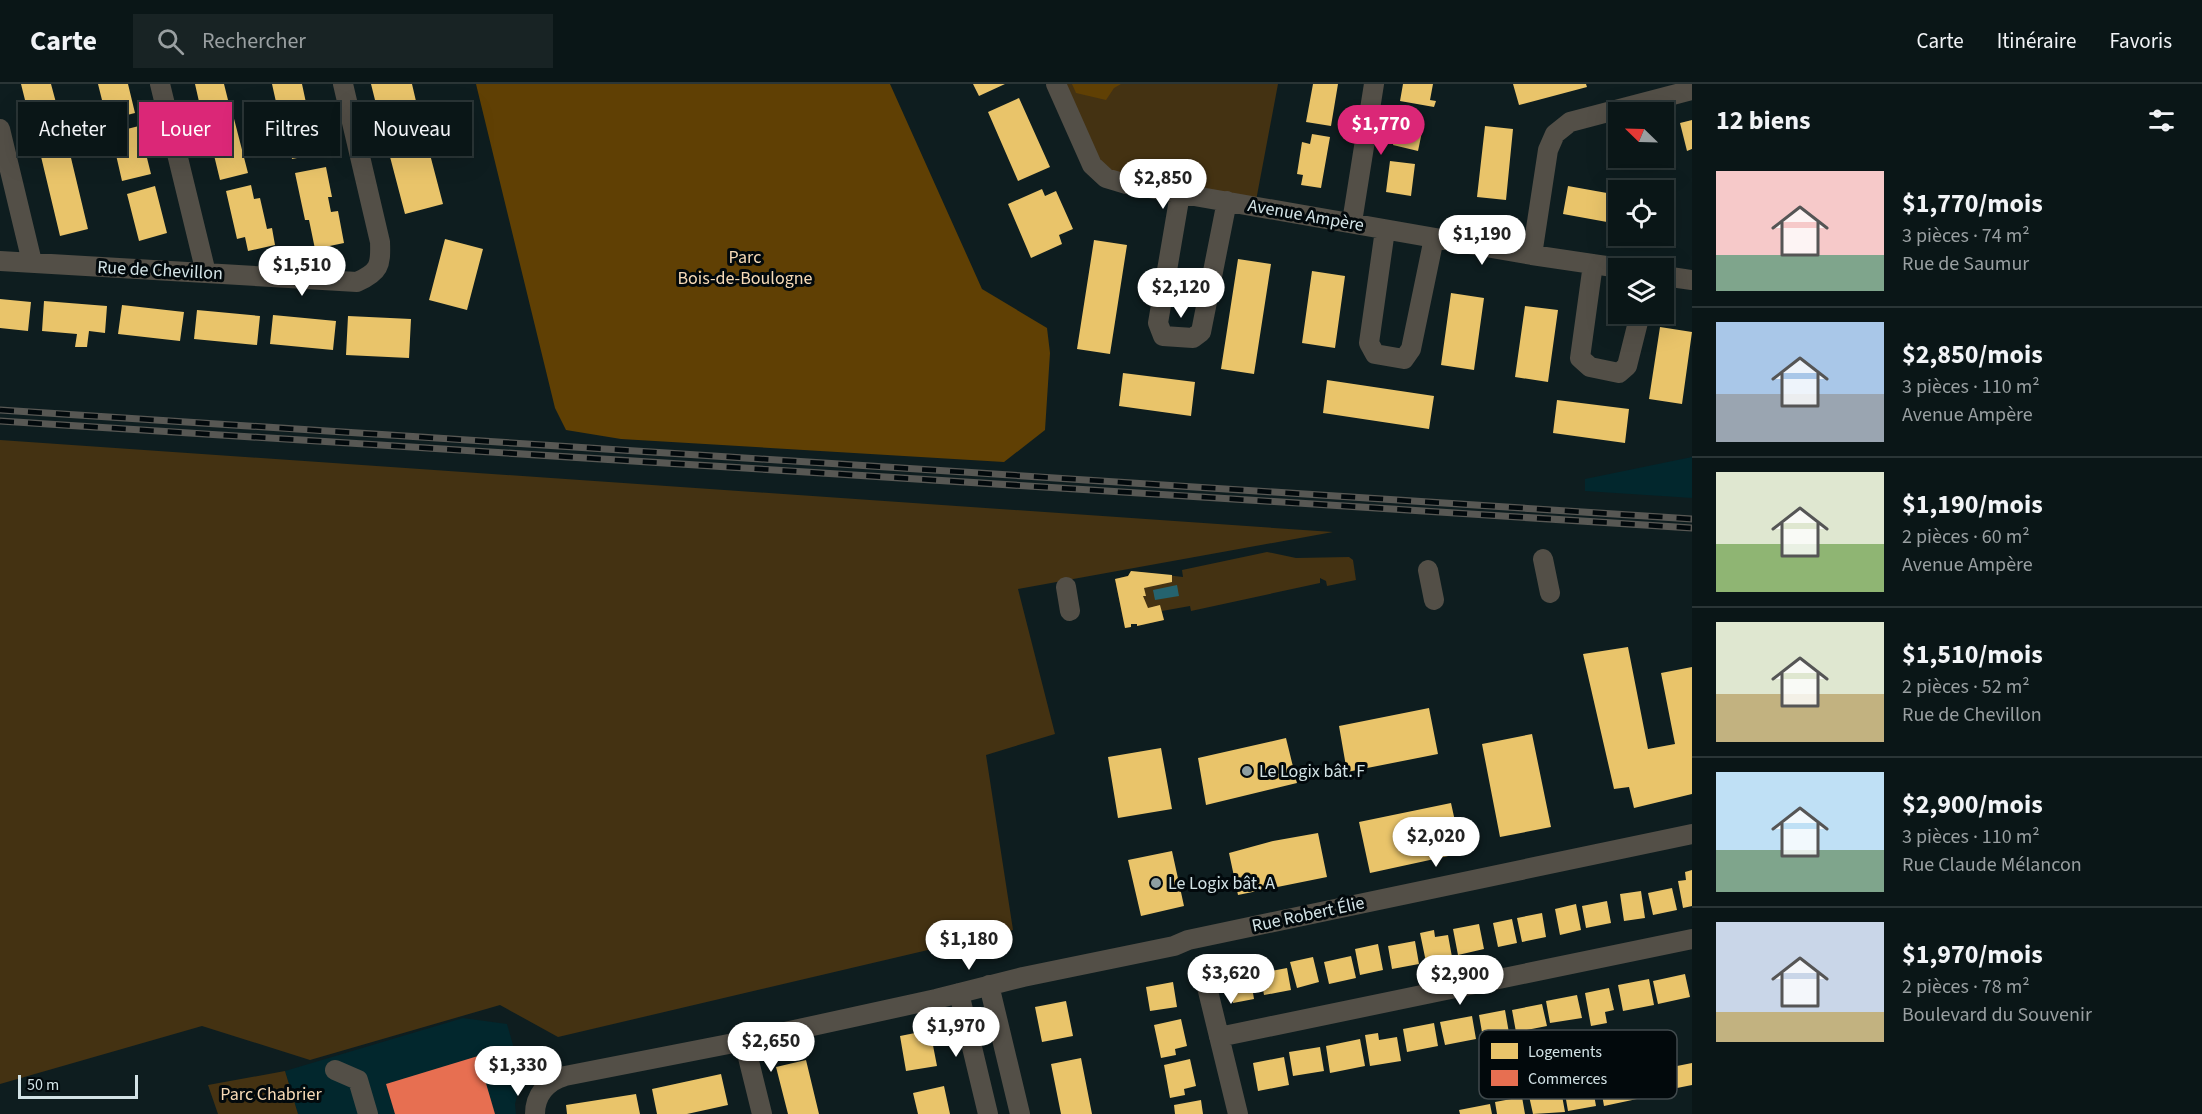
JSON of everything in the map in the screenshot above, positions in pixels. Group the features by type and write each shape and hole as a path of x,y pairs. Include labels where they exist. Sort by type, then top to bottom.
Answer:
{"street":[{"path":"160,84 206,273"},
{"name":"Rue de Chevillon","path":"0,261 357,282 372,275 381,262 380,242 343,84"},
{"name":"Avenue Ampère","path":"1056,84 1092,165 1106,178 1180,194 1608,266"},
{"path":"1352,222 1374,84"},
{"path":"1532,255 1548,150 1555,134 1570,122 1692,90"},
{"path":"0,111 0,117"},
{"path":"0,129 32,262"},
{"name":"Avenue Ampère","path":"1180,194 1158,323 1163,336 1193,338 1201,332 1227,201"},
{"name":"Avenue Ampère","path":"1385,230 1369,343 1375,354 1404,359 1411,349 1434,238"},
{"path":"1593,264 1580,358 1590,367 1619,373 1627,366 1638,324"},
{"path":"1674,277 1692,280"},
{"path":"1544,559 1550,593"},
{"path":"1428,570 1434,600"},
{"path":"1066,587 1070,611"},
{"name":"Rue Robert Élie","path":"535,1114 535,1105 542,1090 551,1082 571,1074 744,1041 989,985 1174,946 1194,938 1692,834"},
{"path":"1219,1037 1692,939"},
{"path":"1206,983 1238,1114"},
{"path":"989,985 1020,1114"},
{"path":"959,993 988,1114"},
{"path":"744,1041 762,1114"},
{"path":"335,1070 358,1080 368,1114"}],"shaded area":[{"path":"1692,457 1692,498 1585,491 1585,479"},
{"path":"1177,585 1179,596 1155,600 1153,590"},
{"path":"463,1018 507,1024 522,1076 515,1104 516,1114 298,1114 285,1071"}],"green space":[{"name":"Parc Bois-de-Boulogne","path":"476,84 890,84 982,289 1047,328 1050,353 1045,430 1004,462 621,439 566,430 555,408"},
{"path":"1056,84 1278,84 1255,206 1106,178"},
{"path":"1072,84 1121,84 1114,88 1106,100 1076,93"},
{"path":"0,440 1333,532 1018,589 1055,734 986,755 1013,930 558,1037 500,1005 310,1060 202,1026 0,1084"},
{"path":"1267,552 1296,558 1349,557 1353,560 1356,580 1327,586 1326,581 1320,578 1320,583 1191,611 1190,606 1162,611 1164,620 1137,626 1137,624 1131,624 1131,627 1125,628 1115,579 1128,576 1131,571 1183,577 1182,570"},
{"name":"Parc Chabrier","path":"285,1071 298,1114 218,1114 208,1085"}],"building: Logements":[{"path":"21,84 51,84 56,102 26,102"},
{"path":"98,84 128,84 135,113 127,115 127,102 102,102"},
{"path":"195,84 224,84 228,100 199,102"},
{"path":"272,84 302,84 306,102 276,102"},
{"path":"371,84 412,84 416,102 376,102"},
{"path":"973,84 1005,84 979,96"},
{"path":"1313,84 1338,84 1331,126 1306,122"},
{"path":"1403,84 1433,84 1430,100 1436,101 1434,107 1400,101"},
{"path":"1513,84 1586,84 1587,87 1519,105"},
{"path":"1019,98 1050,167 1018,181 988,112"},
{"path":"232,111 248,173 220,180 214,156 232,156"},
{"path":"1399,116 1424,122 1418,151 1393,145"},
{"path":"1692,120 1692,149 1687,151 1680,123"},
{"path":"139,126 139,156 146,156 151,174 122,181 116,156 127,156 127,129"},
{"path":"1485,126 1513,129 1506,200 1477,197"},
{"path":"1312,134 1330,137 1321,188 1301,185 1303,175 1297,174 1302,142 1310,144"},
{"path":"41,156 71,156 88,229 60,236"},
{"path":"292,156 307,156 292,159"},
{"path":"390,156 430,156 443,204 405,214"},
{"path":"1390,161 1415,164 1411,196 1386,192"},
{"path":"326,167 332,197 328,197 331,212 338,211 344,243 315,249 309,220 305,220 295,173"},
{"path":"251,185 254,199 260,198 267,229 272,228 275,245 248,251 245,237 237,239 226,191"},
{"path":"155,186 167,233 139,241 127,194"},
{"path":"1568,186 1608,193 1608,222 1563,214"},
{"path":"1042,189 1045,196 1056,191 1073,229 1059,235 1062,244 1031,258 1008,204"},
{"path":"445,239 483,249 467,310 429,300"},
{"path":"1094,240 1127,245 1110,354 1077,349"},
{"path":"1238,259 1271,264 1254,374 1221,369"},
{"path":"1312,271 1345,276 1335,348 1302,343"},
{"path":"1451,293 1484,298 1474,370 1441,365"},
{"path":"0,299 31,302 28,331 0,328"},
{"path":"44,301 107,306 105,333 89,331 87,347 75,347 77,334 42,331"},
{"path":"122,305 184,312 180,341 118,334"},
{"path":"1525,306 1558,310 1548,382 1515,377"},
{"path":"197,310 260,316 257,345 194,339"},
{"path":"273,315 336,321 333,350 270,344"},
{"path":"348,316 411,319 409,358 346,355"},
{"path":"1660,327 1692,332 1682,404 1649,399"},
{"path":"1123,373 1195,382 1191,416 1119,406"},
{"path":"1327,380 1434,396 1429,429 1323,413"},
{"path":"1557,400 1629,409 1625,443 1553,433"},
{"path":"1131,571 1172,575 1172,582 1144,588 1146,596 1143,596 1148,608 1160,605 1164,620 1137,626 1137,624 1131,624 1131,627 1125,628 1115,579 1128,576"},
{"path":"1628,647 1648,749 1675,744 1661,673 1692,667 1692,794 1634,808 1629,787 1614,789 1583,654"},
{"path":"1429,708 1438,754 1347,772 1339,726"},
{"path":"1532,734 1551,827 1500,837 1482,744"},
{"name":"Le Logix bât. F","path":"1286,738 1297,783 1206,805 1198,758"},
{"path":"1161,748 1172,809 1118,818 1108,757"},
{"path":"1451,803 1462,853 1370,873 1359,822"},
{"path":"1318,833 1327,877 1238,895 1229,853 1273,841"},
{"name":"Le Logix bât. A","path":"1172,851 1184,906 1141,916 1128,860"},
{"path":"1692,870 1692,906 1683,908 1678,881 1686,880 1685,872"},
{"path":"1672,888 1677,910 1653,915 1648,893"},
{"path":"1641,891 1645,918 1624,921 1620,894"},
{"path":"1607,901 1611,923 1586,928 1582,906"},
{"path":"1576,904 1581,930 1560,935 1555,909"},
{"path":"1542,913 1546,937 1522,942 1517,918"},
{"path":"1512,919 1517,943 1498,947 1493,923"},
{"path":"1479,924 1484,949 1458,955 1453,929"},
{"path":"1434,930 1435,937 1448,935 1452,957 1426,962 1420,933"},
{"path":"1415,941 1419,964 1392,969 1388,946"},
{"path":"1378,944 1383,970 1360,975 1355,949"},
{"path":"1351,956 1356,978 1329,984 1324,962"},
{"path":"1313,957 1319,982 1297,988 1290,962"},
{"path":"1287,968 1291,990 1264,995 1260,973"},
{"path":"1685,974 1690,997 1658,1004 1653,981"},
{"path":"1250,975 1254,999 1233,1003 1229,979"},
{"path":"1649,979 1654,1005 1623,1011 1618,985"},
{"path":"1173,982 1177,1007 1150,1011 1146,987"},
{"path":"1609,988 1614,1010 1605,1012 1607,1023 1591,1026 1585,993"},
{"path":"1577,995 1582,1018 1550,1023 1546,1001"},
{"path":"1066,1001 1073,1036 1042,1042 1035,1007"},
{"path":"1542,1004 1547,1026 1516,1030 1512,1010"},
{"path":"1505,1010 1508,1030 1482,1030 1479,1015"},
{"path":"1472,1016 1476,1039 1445,1045 1440,1022"},
{"path":"1181,1019 1187,1046 1175,1049 1176,1055 1161,1058 1154,1025"},
{"path":"1434,1023 1438,1046 1407,1052 1403,1029"},
{"path":"930,1030 937,1066 906,1071 900,1036"},
{"path":"1378,1033 1379,1040 1397,1037 1401,1061 1370,1066 1365,1035"},
{"path":"1360,1039 1365,1066 1330,1073 1326,1046"},
{"path":"1320,1047 1324,1071 1293,1076 1289,1052"},
{"path":"1284,1057 1289,1085 1258,1091 1253,1063"},
{"path":"1081,1058 1092,1114 1061,1114 1051,1064"},
{"path":"1190,1059 1196,1086 1184,1089 1185,1095 1170,1098 1164,1065"},
{"path":"806,1060 819,1114 788,1114 776,1067"},
{"path":"1692,1063 1692,1085 1677,1088 1677,1066"},
{"path":"721,1074 728,1105 687,1114 657,1114 652,1089"},
{"path":"944,1086 950,1114 918,1114 913,1093"},
{"path":"636,1094 640,1114 567,1114 566,1105"},
{"path":"1522,1099 1525,1114 1497,1114 1495,1102"},
{"path":"1530,1099 1563,1099 1565,1112 1533,1114"},
{"path":"1566,1099 1595,1099 1596,1106 1568,1111"},
{"path":"1603,1099 1637,1099 1604,1106"},
{"path":"1201,1100 1203,1114 1175,1114 1174,1105"},
{"path":"1490,1104 1492,1114 1460,1114 1459,1110"}],"building: Commerces":[{"path":"478,1056 495,1114 395,1114 386,1084"}],"railway":[{"path":"0,410 1692,519"},
{"path":"0,421 1692,528"}],"place":[{"name":"Le Logix bât. F","path":"1247,771"},
{"name":"Le Logix bât. A","path":"1156,883"}]}
